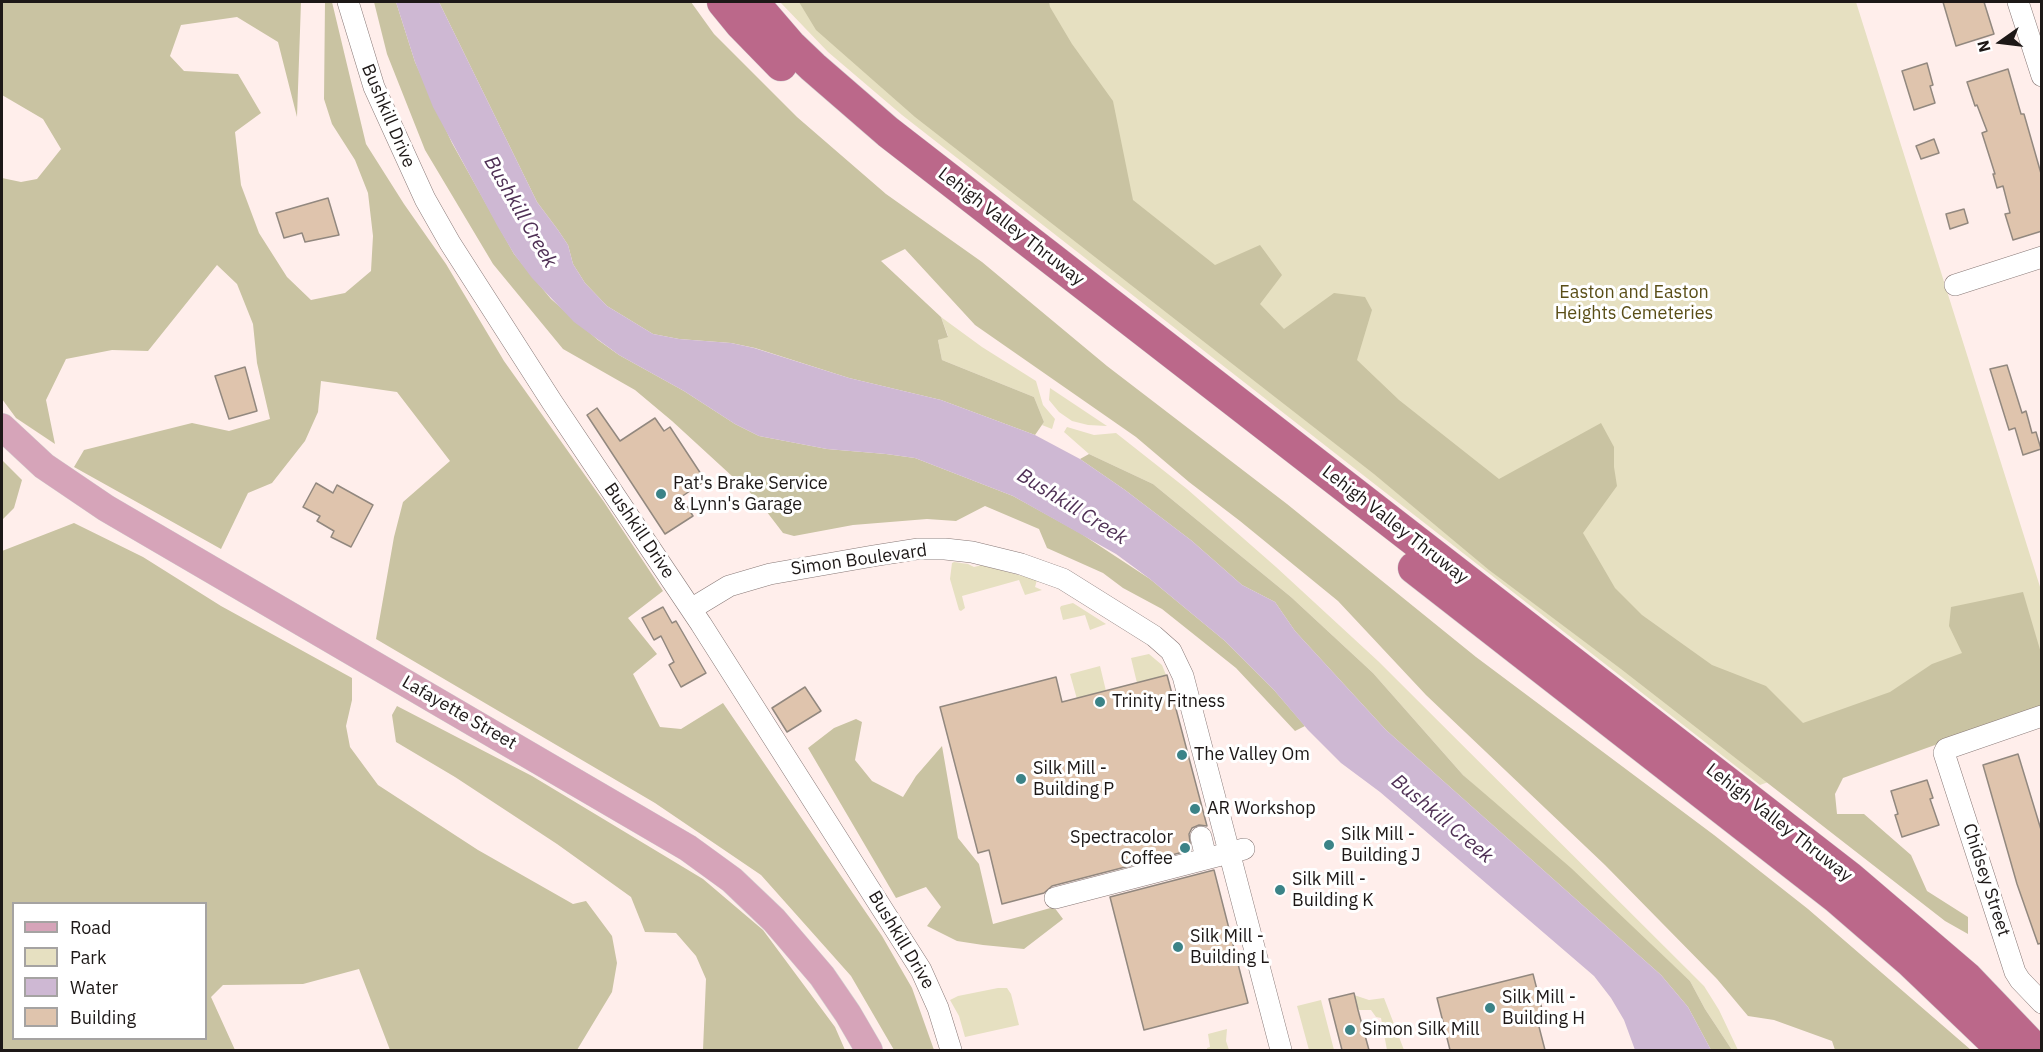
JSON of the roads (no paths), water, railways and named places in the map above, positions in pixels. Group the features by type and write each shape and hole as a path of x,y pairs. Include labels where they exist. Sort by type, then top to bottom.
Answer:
{"highway":[{"name":"Lehigh Valley Thruway","path":"723,2 789,74 832,113 1837,898 1911,962 2025,1037"},
{"name":"Lehigh Valley Thruway","path":"753,2 790,45 888,132 1850,878 1967,978 2036,1050"}],"main road":[{"name":"Lafayette Street","path":"2,427 44,466 106,508 688,848 732,880 774,920 822,976 869,1050"}],"street":[{"name":"Bushkill Drive","path":"348,2 374,87 424,199 552,402 691,609 921,970 938,1008 951,1050"},
{"path":"2018,2 2042,76"},
{"path":"1955,285 2042,257"},
{"name":"Simon Boulevard","path":"691,609 729,586 770,574 918,549 945,549 972,552 1021,564 1063,579 1154,636 1171,651 1183,675 1237,850 1281,1050"},
{"name":"Chidsey Street","path":"2042,716 1944,750 2015,972 2042,1003"},
{"path":"1201,837 1206,858"},
{"path":"1055,898 1237,850"}],"water":[{"name":"Bushkill Creek","path":"396,2 439,2 537,202 568,245 573,264 585,283 607,306 653,334 754,348 849,378 941,400 1035,435 1080,459 1192,541 1242,585 1275,602 1295,631 1386,730 1661,975 1688,1007 1711,1050 1635,1050 1624,1020 1594,976 1380,792 1341,763 1225,641 1116,554 1013,496 915,458 827,449 759,436 619,355 574,322 532,278 498,227 433,107 415,62"}],"place":[{"name":"Pat's Brake Service & Lynn's Garage","path":"661,494"},
{"name":"Trinity Fitness","path":"1100,702"},
{"name":"The Valley Om","path":"1182,755"},
{"name":"Silk Mill - Building P","path":"1021,779"},
{"name":"AR Workshop","path":"1195,809"},
{"name":"Silk Mill - Building J","path":"1329,845"},
{"name":"Spectracolor Coffee","path":"1185,848"},
{"name":"Silk Mill - Building K","path":"1280,890"},
{"name":"Silk Mill - Building L","path":"1178,947"},
{"name":"Silk Mill - Building H","path":"1490,1008"},
{"name":"Simon Silk Mill","path":"1350,1030"}],"park label":[{"name":"Easton and Easton Heights Cemeteries","path":"1634,303"}]}
